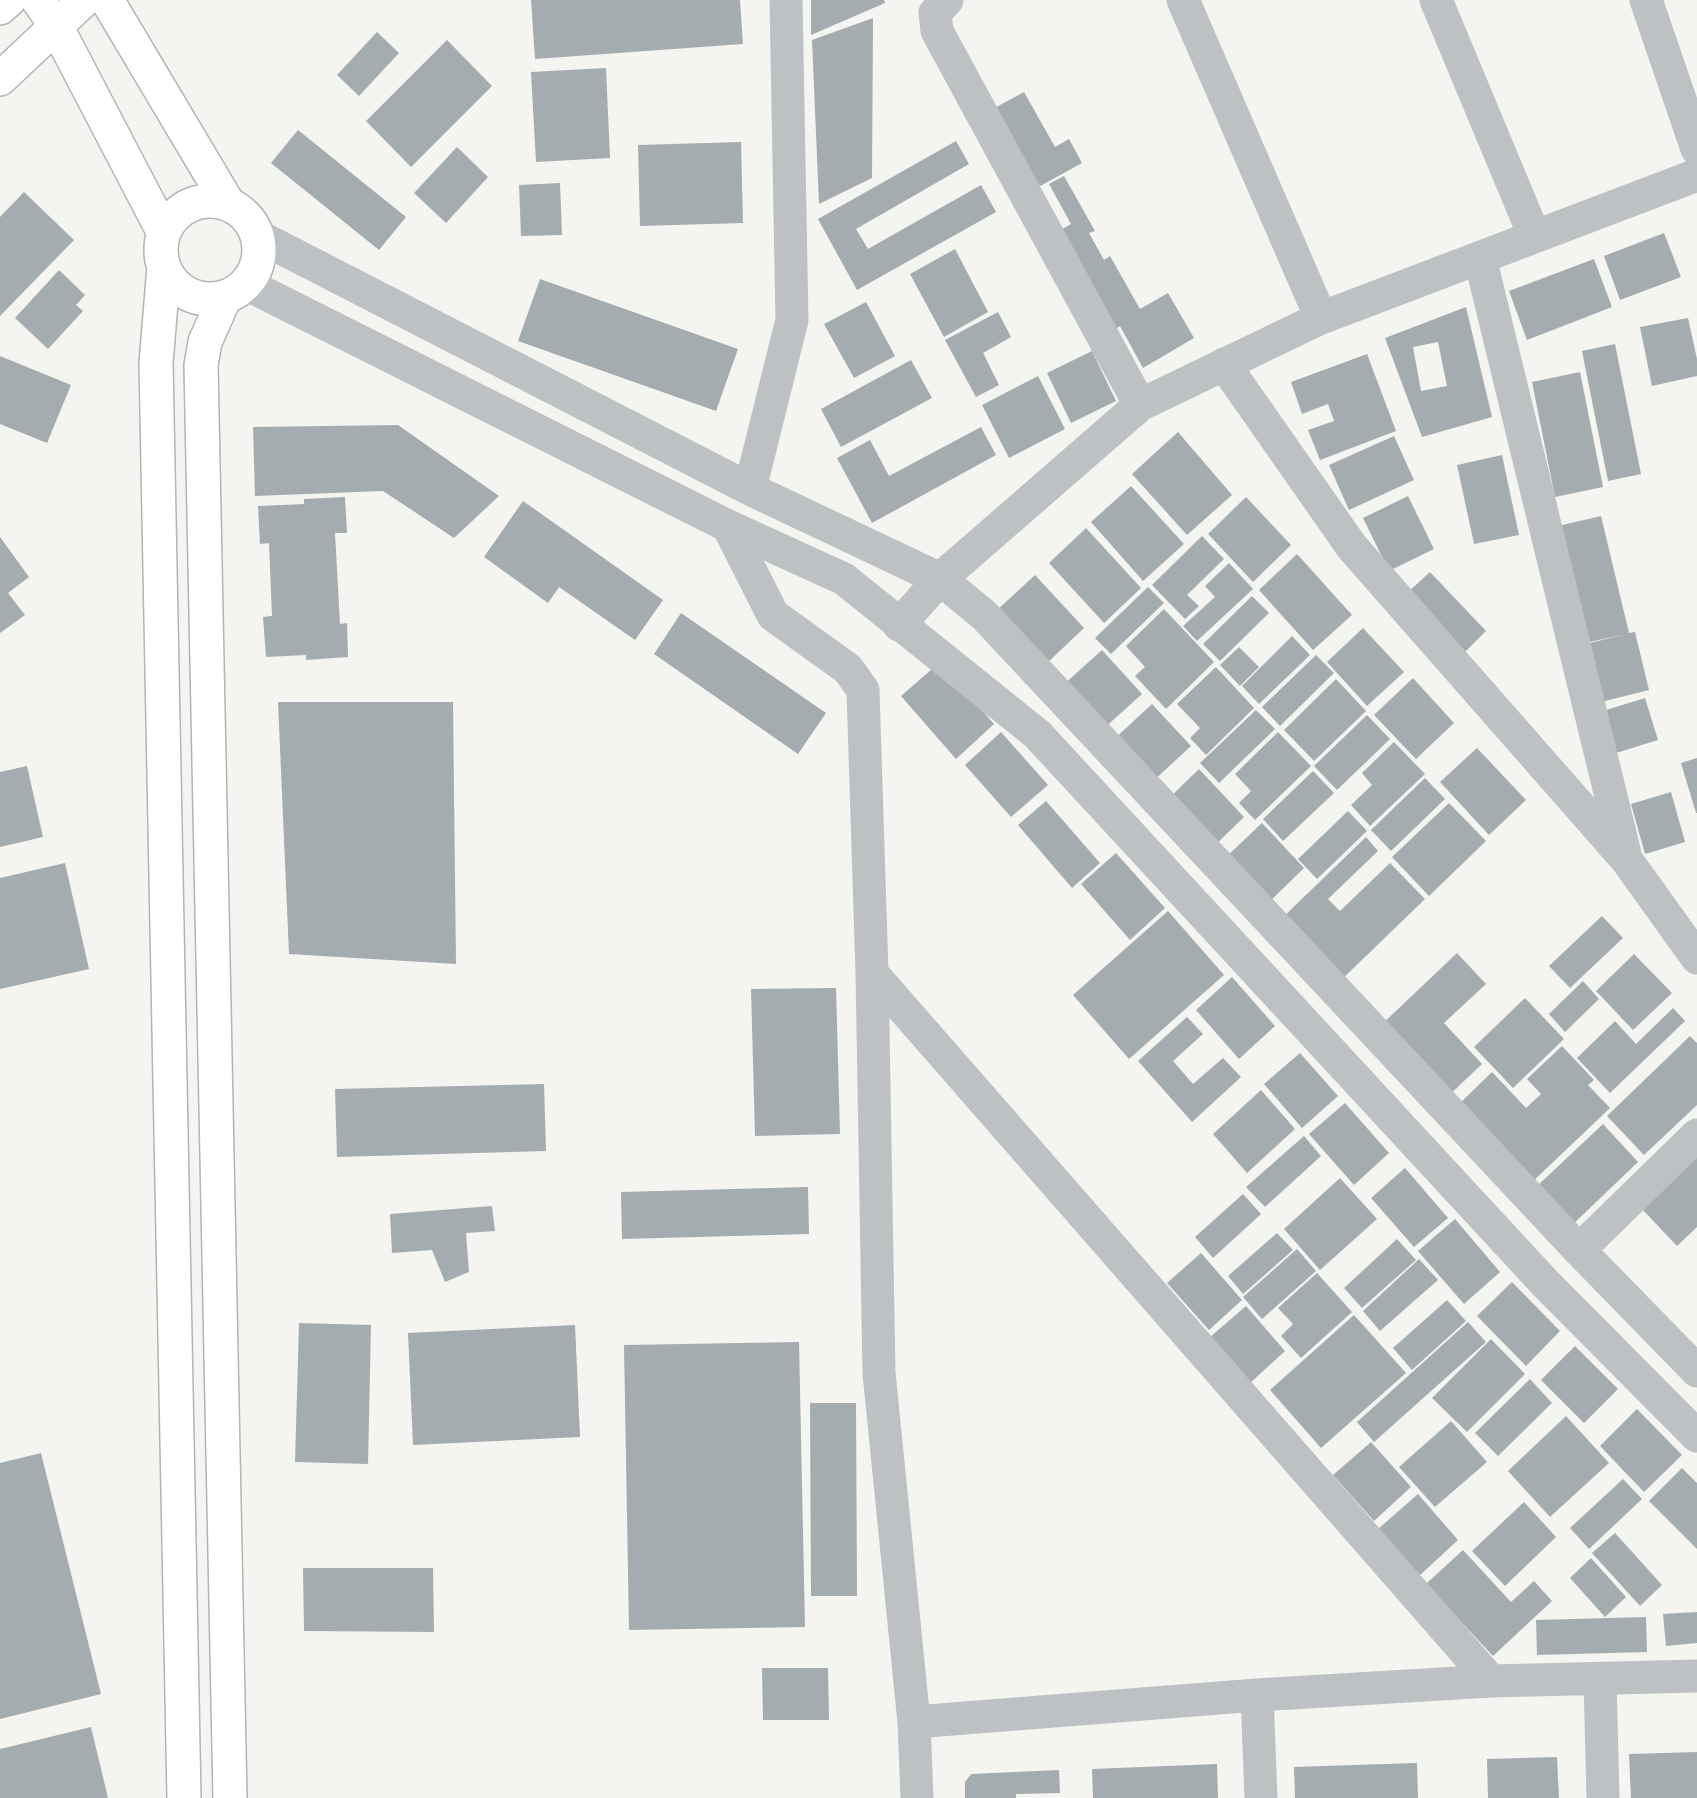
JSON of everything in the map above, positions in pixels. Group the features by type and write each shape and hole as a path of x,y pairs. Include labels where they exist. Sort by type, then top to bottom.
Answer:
{"main road":[{"path":"0,8 9,0"},
{"path":"0,79 47,13 84,0"},
{"path":"107,0 229,205"},
{"path":"47,13 164,233"},
{"path":"184,1798 156,375 164,267 160,250 164,233 172,218 187,206 203,201 220,201 236,208 250,221 258,236 259,253 256,270 235,291 205,342 201,365 230,1798"},
{"path":"164,267 181,290 197,298 214,300 235,291"}],"street":[{"path":"750,489 792,320 786,0"},
{"path":"947,0 935,12 937,31 1140,405"},
{"path":"1184,0 1321,318"},
{"path":"1436,0 1534,235"},
{"path":"1646,0 1697,148"},
{"path":"899,625 940,579 1140,405 1321,318 1480,258 1534,235 1697,175"},
{"path":"258,236 750,489 940,579 984,615 1579,1250 1697,1371"},
{"path":"1480,258 1626,859"},
{"path":"235,291 844,579 1037,734 1545,1283 1697,1436"},
{"path":"1224,364 1352,547 1626,859 1697,958"},
{"path":"728,526 774,615 848,669 863,690 872,973 879,1372 914,1722 917,1798"},
{"path":"872,973 1491,1681"},
{"path":"1579,1250 1697,1135"},
{"path":"914,1722 1257,1695 1491,1681 1697,1676"},
{"path":"1600,1679 1603,1798"},
{"path":"1257,1695 1262,1798"}],"building":[{"path":"531,0 740,0 743,44 535,59"},
{"path":"811,0 884,0 885,3 811,35"},
{"path":"873,18 872,178 819,204 812,40"},
{"path":"377,32 399,53 359,96 337,75"},
{"path":"447,40 492,86 411,167 366,121"},
{"path":"606,68 610,158 536,162 531,72"},
{"path":"1024,92 1055,147 1069,139 1082,163 1033,190 989,111"},
{"path":"298,130 406,217 379,250 271,163"},
{"path":"956,141 969,164 856,229 868,249 981,185 996,212 857,290 818,219"},
{"path":"741,142 743,223 640,226 638,145"},
{"path":"457,147 488,177 446,223 414,193"},
{"path":"1064,176 1095,231 1089,233 1104,260 1110,256 1140,309 1168,293 1194,338 1143,368 1120,326 1113,331 1057,232 1071,224 1049,184"},
{"path":"560,183 562,235 521,236 519,185"},
{"path":"24,192 74,240 0,316 0,217"},
{"path":"1664,233 1681,277 1620,300 1604,256"},
{"path":"955,249 988,312 944,337 910,274"},
{"path":"1594,259 1612,307 1527,340 1509,291"},
{"path":"59,270 85,295 76,305 83,311 48,349 15,318"},
{"path":"540,279 738,349 716,411 518,341"},
{"path":"866,302 895,356 854,378 824,324"},
{"path":"1466,307 1492,417 1422,437 1385,338","holes":["1438,342 1447,386 1421,391 1413,347"]},
{"path":"998,312 1011,337 983,353 999,385 976,397 945,340"},
{"path":"1688,318 1697,359 1697,376 1652,386 1640,327"},
{"path":"1615,344 1641,474 1608,481 1582,351"},
{"path":"1092,351 1116,401 1071,423 1047,373"},
{"path":"1367,354 1396,431 1320,460 1308,430 1334,421 1328,404 1302,414 1291,382"},
{"path":"0,356 71,385 47,443 0,424"},
{"path":"911,360 932,398 841,447 821,409"},
{"path":"1580,372 1603,487 1555,497 1532,382"},
{"path":"1038,376 1065,429 1009,458 982,405"},
{"path":"398,425 499,496 454,538 383,491 255,496 253,427"},
{"path":"981,427 996,455 872,523 837,458 870,440 889,476"},
{"path":"1178,432 1232,495 1187,535 1132,474"},
{"path":"1394,436 1414,480 1349,510 1329,465"},
{"path":"1502,455 1519,535 1474,544 1457,465"},
{"path":"1131,486 1184,544 1143,581 1091,522"},
{"path":"1408,496 1434,549 1389,571 1363,518"},
{"path":"345,497 347,533 335,533 340,624 347,623 348,657 306,660 306,655 266,657 263,617 272,616 269,543 260,544 258,506 304,504 304,499"},
{"path":"1246,497 1291,545 1253,582 1208,534"},
{"path":"523,501 663,600 635,640 559,587 548,603 484,557"},
{"path":"1601,516 1629,633 1635,632 1649,690 1597,703 1582,645 1626,634 1581,644 1554,527"},
{"path":"1086,528 1141,588 1104,623 1049,563"},
{"path":"1202,536 1224,559 1187,595 1199,606 1185,619 1152,585"},
{"path":"0,537 29,577 8,593 25,615 0,633"},
{"path":"1297,554 1352,615 1313,650 1259,590"},
{"path":"1229,563 1253,589 1197,641 1183,626 1215,597 1205,586"},
{"path":"1430,572 1486,631 1462,655 1405,595"},
{"path":"1035,575 1084,628 1045,665 995,612"},
{"path":"1148,587 1164,603 1111,654 1095,638"},
{"path":"1252,596 1269,613 1220,661 1203,644"},
{"path":"1164,609 1214,662 1166,709 1135,676 1145,667 1126,646"},
{"path":"681,613 826,713 798,754 654,654"},
{"path":"1363,628 1404,672 1367,706 1327,662"},
{"path":"1292,636 1310,655 1259,704 1242,686"},
{"path":"1239,647 1259,667 1240,686 1220,665"},
{"path":"1102,650 1142,694 1102,730 1062,686"},
{"path":"1316,655 1334,673 1280,726 1262,707"},
{"path":"940,662 994,724 956,759 901,696"},
{"path":"1216,667 1254,708 1206,755 1190,738 1200,728 1177,704"},
{"path":"1413,678 1454,723 1416,759 1374,715"},
{"path":"1336,679 1366,711 1314,761 1284,730"},
{"path":"1645,698 1658,740 1616,753 1603,711"},
{"path":"278,702 453,702 456,964 289,954"},
{"path":"1152,704 1191,746 1150,784 1111,742"},
{"path":"1256,710 1275,729 1219,783 1200,763"},
{"path":"1367,715 1390,739 1337,790 1314,766"},
{"path":"1001,732 1048,785 1011,817 965,765"},
{"path":"1278,732 1311,766 1255,820 1239,803 1251,791 1235,774"},
{"path":"1394,742 1425,774 1370,826 1351,805 1372,785 1362,773"},
{"path":"1477,748 1526,800 1489,835 1440,782"},
{"path":"1697,758 1697,813 1696,813 1681,763"},
{"path":"27,766 43,837 0,847 0,772"},
{"path":"1199,769 1244,817 1210,850 1165,802"},
{"path":"1313,771 1334,793 1283,841 1263,819"},
{"path":"1425,778 1445,799 1391,851 1371,830"},
{"path":"1671,792 1685,842 1645,854 1631,804"},
{"path":"1046,801 1100,863 1072,888 1018,825"},
{"path":"1449,803 1486,841 1429,896 1392,857"},
{"path":"1348,811 1367,831 1317,879 1298,859"},
{"path":"1262,823 1304,868 1266,905 1223,860"},
{"path":"1366,837 1378,851 1328,899 1340,911 1390,863 1425,899 1335,986 1277,923"},
{"path":"1116,853 1165,908 1130,940 1081,884"},
{"path":"65,863 89,969 0,989 0,878"},
{"path":"1168,911 1224,975 1129,1059 1073,995"},
{"path":"1602,916 1623,938 1570,988 1549,966"},
{"path":"1457,953 1486,984 1444,1023 1482,1064 1445,1099 1378,1028"},
{"path":"1634,954 1672,993 1633,1030 1596,991"},
{"path":"1232,977 1275,1026 1239,1059 1196,1010"},
{"path":"1583,981 1599,999 1565,1032 1549,1014"},
{"path":"836,988 840,1134 755,1136 751,989"},
{"path":"1525,998 1564,1039 1513,1088 1474,1047"},
{"path":"1673,1008 1685,1021 1610,1093 1577,1058 1615,1021 1636,1044"},
{"path":"1187,1017 1203,1034 1173,1061 1193,1084 1223,1058 1241,1077 1192,1122 1138,1061"},
{"path":"1690,1036 1697,1043 1697,1105 1644,1155 1607,1116"},
{"path":"1562,1046 1594,1080 1588,1085 1610,1108 1528,1186 1455,1108 1492,1072 1526,1108 1541,1094 1527,1079"},
{"path":"1300,1053 1338,1096 1302,1128 1264,1084"},
{"path":"544,1084 546,1151 337,1157 335,1089"},
{"path":"1261,1090 1295,1129 1247,1173 1213,1134"},
{"path":"1345,1103 1389,1153 1354,1185 1309,1134"},
{"path":"1603,1124 1638,1162 1570,1227 1535,1188"},
{"path":"1304,1136 1321,1156 1265,1207 1246,1187"},
{"path":"1697,1154 1697,1227 1677,1246 1641,1208"},
{"path":"1405,1168 1448,1218 1414,1247 1371,1198"},
{"path":"1340,1178 1377,1219 1320,1270 1284,1229"},
{"path":"808,1187 809,1234 622,1239 621,1192"},
{"path":"1243,1194 1261,1214 1213,1258 1195,1237"},
{"path":"492,1206 495,1231 466,1233 469,1272 445,1282 432,1250 392,1253 390,1214"},
{"path":"1455,1219 1500,1272 1464,1304 1418,1251"},
{"path":"1277,1233 1293,1250 1243,1294 1228,1276"},
{"path":"1397,1239 1416,1260 1362,1308 1344,1288"},
{"path":"1297,1249 1316,1271 1262,1319 1243,1297"},
{"path":"1201,1253 1242,1300 1209,1330 1167,1283"},
{"path":"1419,1259 1438,1280 1380,1331 1363,1311"},
{"path":"1317,1273 1352,1312 1301,1358 1281,1336 1293,1324 1278,1308"},
{"path":"1512,1282 1560,1331 1526,1366 1477,1316"},
{"path":"1447,1300 1466,1321 1412,1370 1393,1348"},
{"path":"1246,1306 1285,1351 1249,1384 1209,1338"},
{"path":"1354,1315 1406,1373 1321,1448 1270,1390"},
{"path":"1468,1322 1486,1342 1374,1442 1357,1422"},
{"path":"299,1323 371,1325 368,1464 295,1462"},
{"path":"575,1325 580,1437 413,1445 408,1333"},
{"path":"1491,1339 1525,1374 1467,1432 1432,1398"},
{"path":"799,1342 805,1627 629,1630 624,1345"},
{"path":"1575,1346 1618,1389 1584,1423 1541,1380"},
{"path":"1530,1379 1552,1403 1498,1456 1475,1433"},
{"path":"810,1403 856,1403 857,1596 811,1596"},
{"path":"1637,1409 1682,1455 1644,1492 1600,1446"},
{"path":"1566,1416 1609,1463 1550,1517 1508,1471"},
{"path":"1451,1421 1487,1462 1435,1507 1399,1467"},
{"path":"1371,1442 1411,1487 1374,1521 1333,1475"},
{"path":"41,1453 101,1694 0,1719 0,1463"},
{"path":"1682,1468 1697,1483 1697,1549 1649,1501"},
{"path":"1623,1479 1642,1499 1589,1549 1570,1528"},
{"path":"1418,1494 1458,1540 1419,1576 1378,1529"},
{"path":"1524,1502 1556,1537 1505,1586 1472,1551"},
{"path":"1615,1533 1662,1585 1640,1606 1592,1553"},
{"path":"1463,1550 1511,1602 1534,1581 1552,1601 1493,1656 1426,1584"},
{"path":"1591,1558 1626,1597 1605,1617 1570,1578"},
{"path":"303,1568 433,1568 434,1632 304,1631"},
{"path":"1697,1612 1697,1643 1666,1646 1663,1614"},
{"path":"1646,1617 1647,1652 1537,1655 1536,1620"},
{"path":"762,1668 828,1668 829,1720 763,1720"},
{"path":"91,1727 108,1798 0,1798 0,1749"},
{"path":"1697,1752 1697,1798 1631,1798 1629,1754"},
{"path":"1557,1757 1559,1798 1488,1798 1487,1759"},
{"path":"1417,1763 1418,1798 1295,1798 1294,1767"},
{"path":"1217,1764 1218,1798 1093,1798 1092,1769"},
{"path":"1059,1770 1060,1793 1016,1794 1016,1798 965,1798 965,1782 971,1774"}]}
